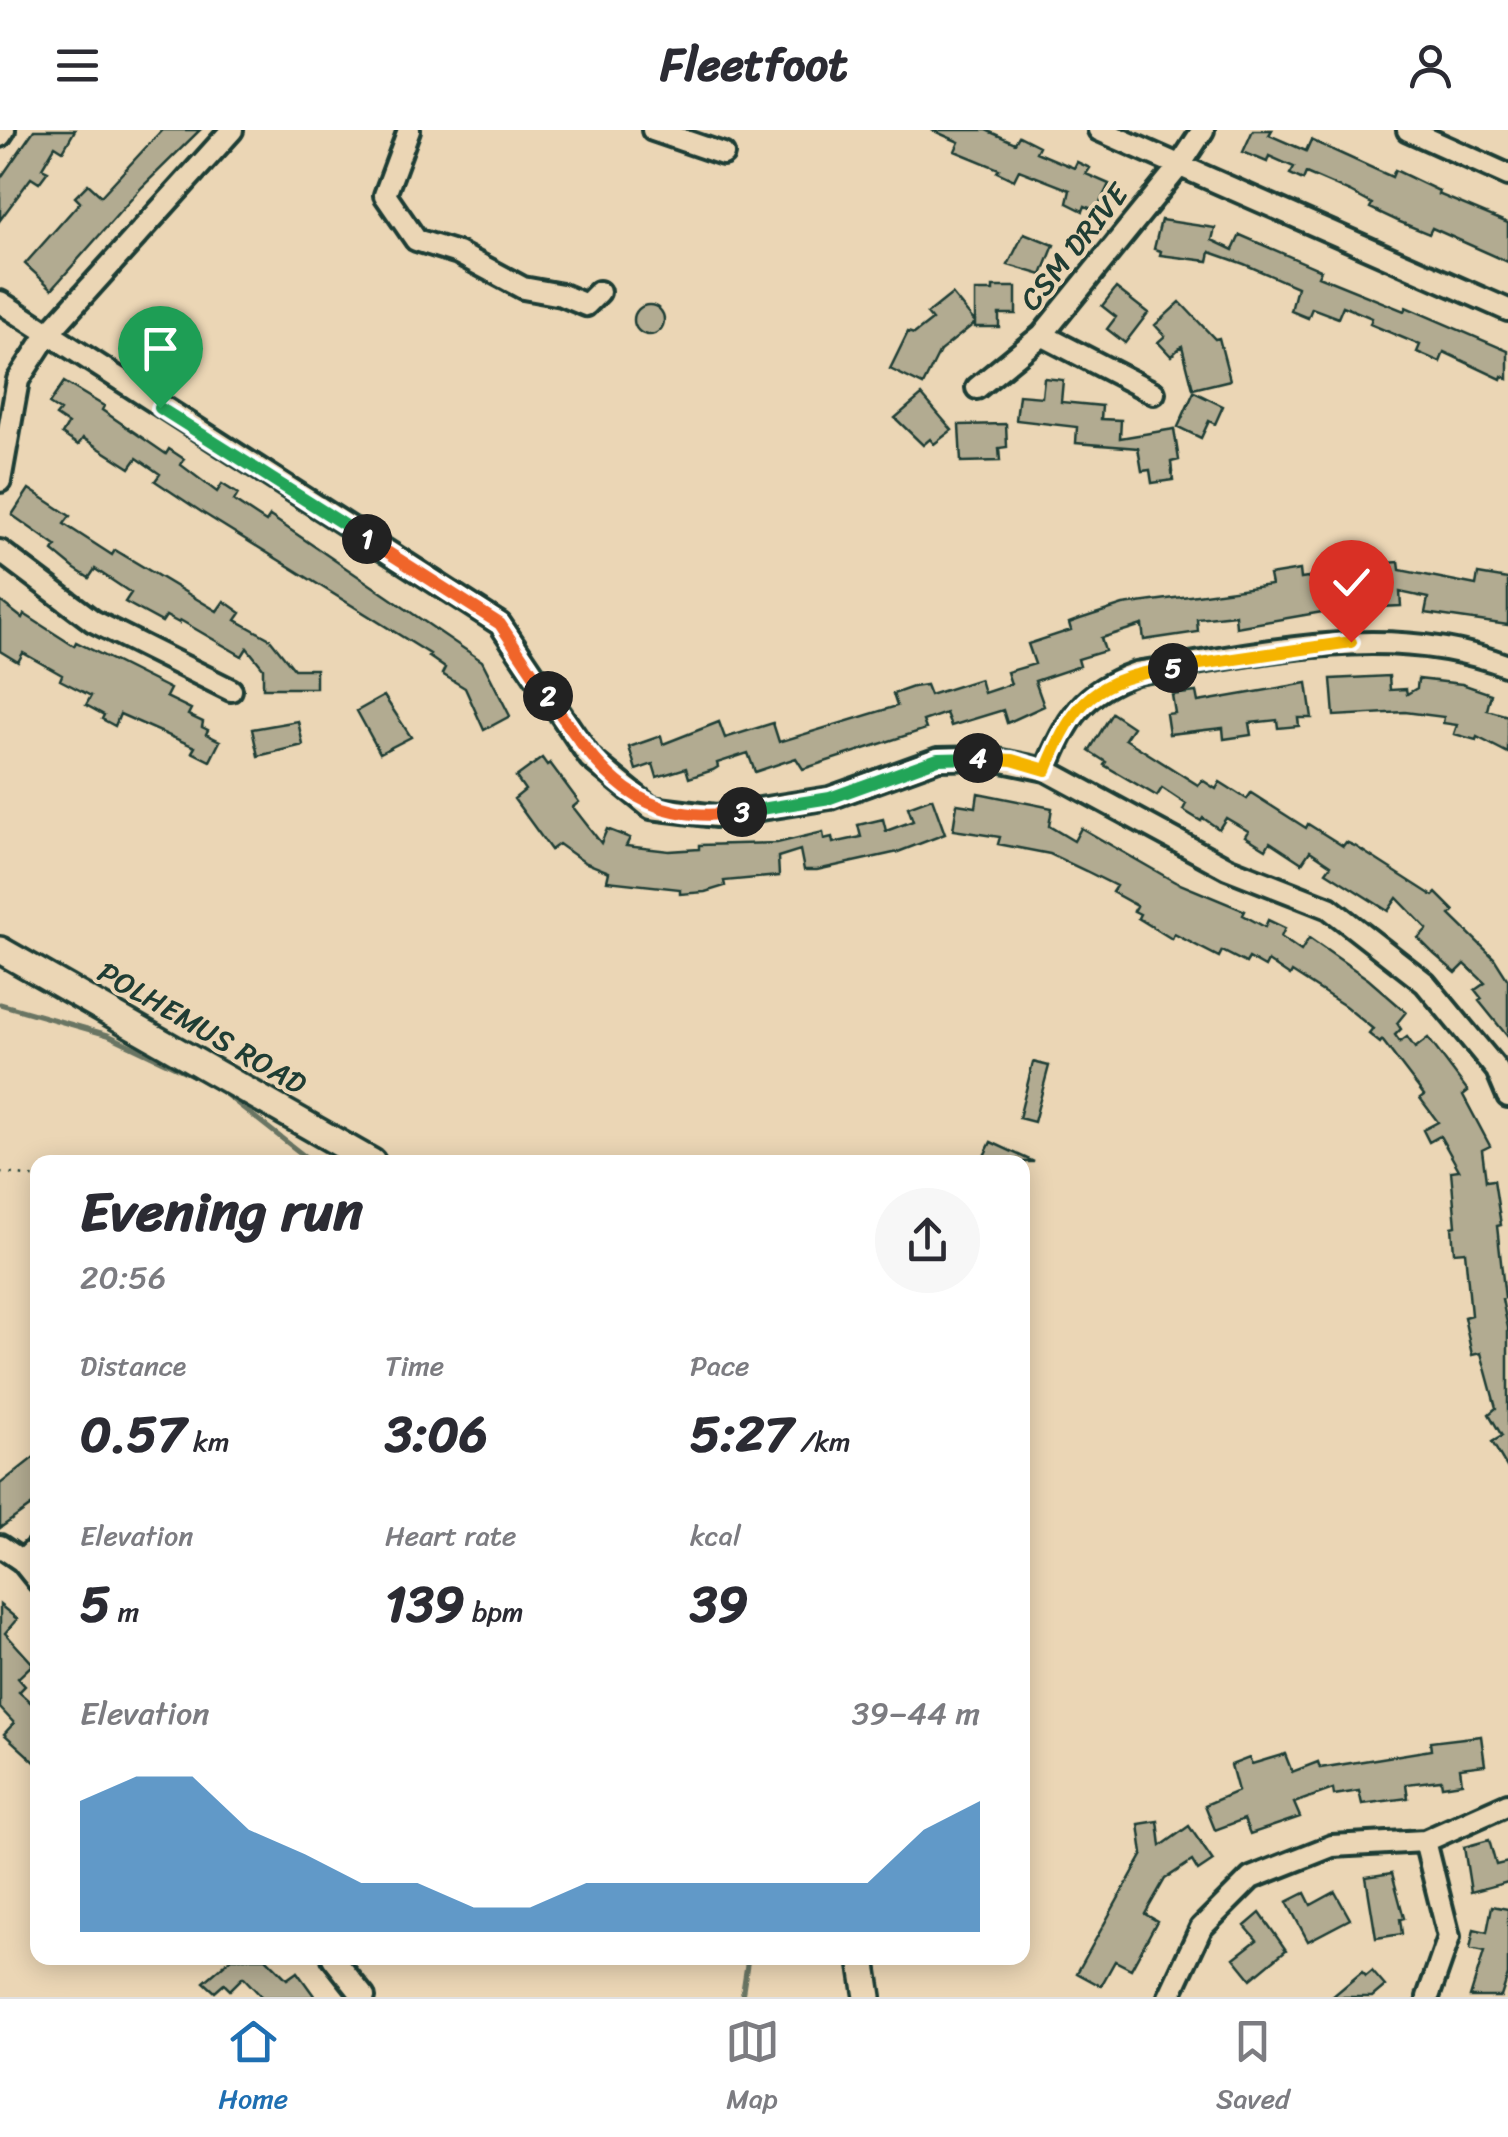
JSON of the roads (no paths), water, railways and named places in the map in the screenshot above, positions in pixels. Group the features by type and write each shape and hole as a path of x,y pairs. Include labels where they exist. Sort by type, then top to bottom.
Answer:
{"main road":[{"name":"POLHEMUS ROAD","path":"0,950 360,1155"},
{"path":"863,1965 868,1997"}],"street":[{"path":"0,136 4,130"},
{"path":"0,482 18,380 47,336 232,130"},
{"path":"410,130 384,195 416,240 458,254 524,288 562,295 586,305 599,292"},
{"path":"654,130 723,154"},
{"path":"1099,130 1508,310"},
{"name":"CSM DRIVE","path":"977,388 1042,335 1180,165 1203,130"},
{"path":"1408,130 1508,175"},
{"path":"0,302 47,336 500,624 590,758 652,808 716,816 830,798 938,759 988,758 1046,770 1227,868 1330,908 1425,983 1496,1070 1508,1096"},
{"path":"1042,335 1154,393"},
{"path":"0,550 92,621 231,690"},
{"path":"1046,770 1081,705 1105,684 1136,673 1351,642 1438,645 1508,666"},
{"path":"0,1546 30,1554"},
{"path":"1169,1997 1201,1928 1252,1878 1332,1846 1425,1840 1508,1804"},
{"path":"1425,1840 1449,1936 1428,1997"},
{"path":"339,1965 364,1997"}],"waterway":[{"path":"0,1004 108,1035 215,1086 303,1155"},
{"path":"742,1997 747,1965"}]}
